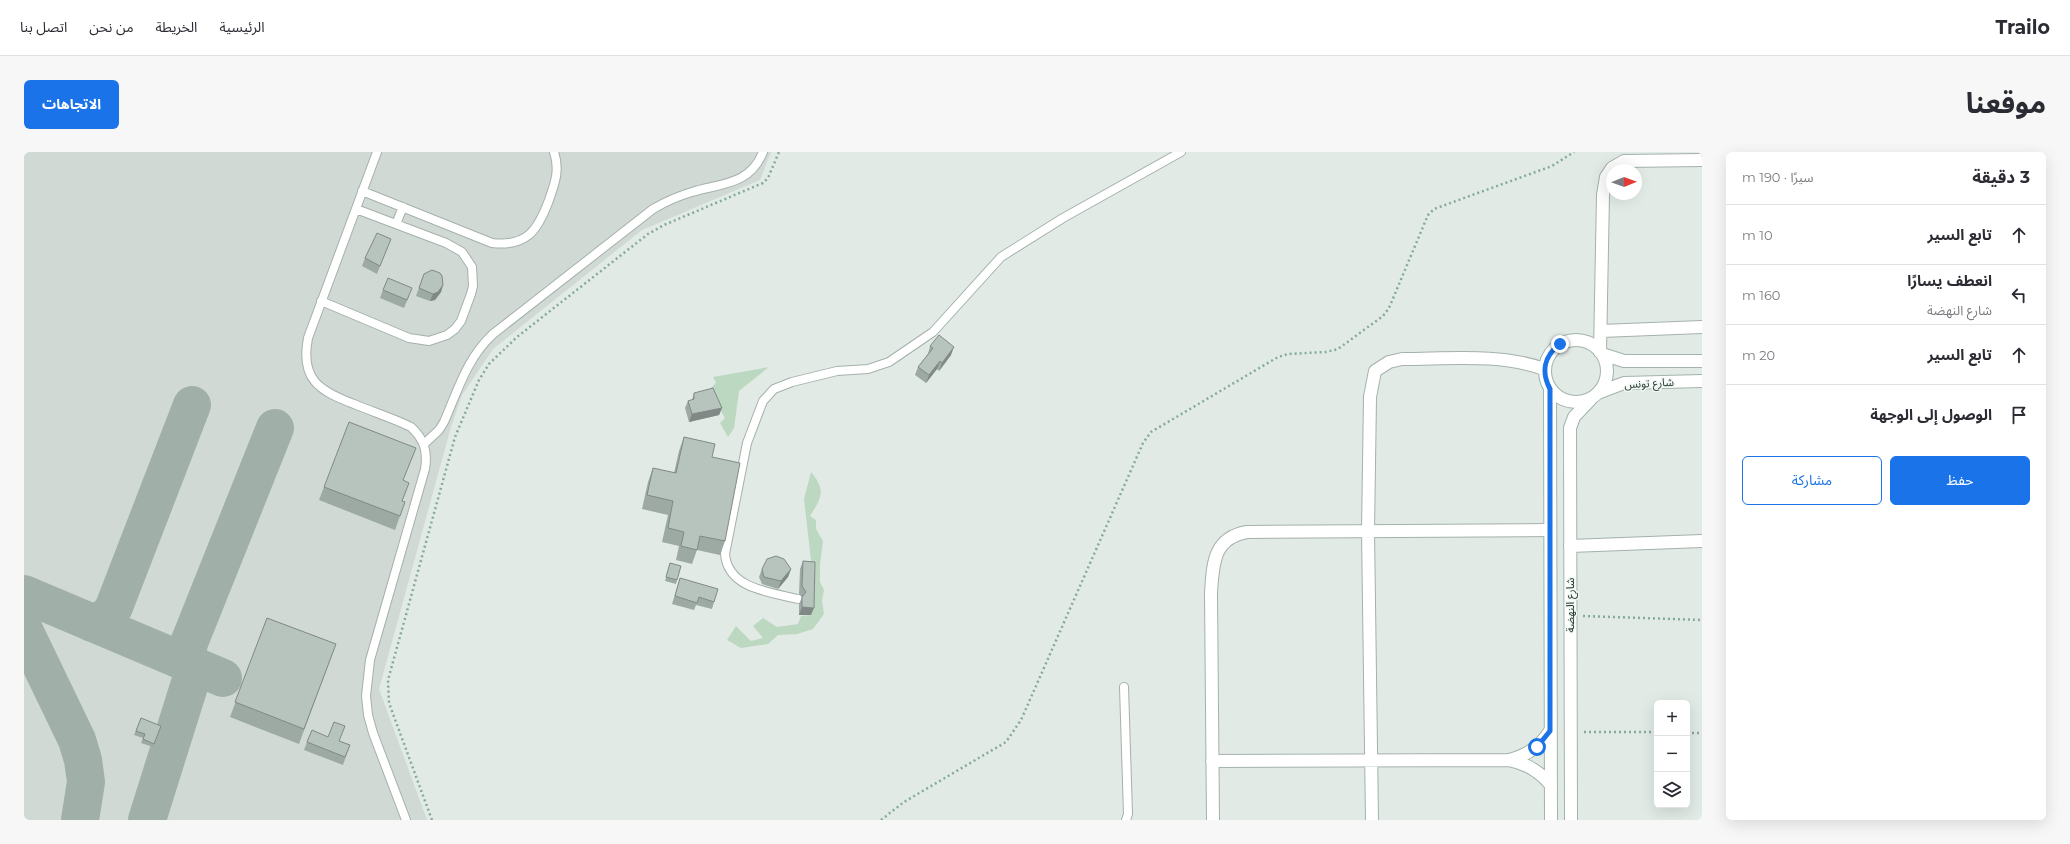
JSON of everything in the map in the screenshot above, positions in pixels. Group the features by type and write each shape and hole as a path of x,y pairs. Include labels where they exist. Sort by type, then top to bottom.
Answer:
{"street":[{"path":"1601,353 1595,346 1582,340 1567,341 1554,348 1546,361 1544,369 1546,383 1555,395 1569,402 1577,403 1595,396 1605,383 1607,370 1601,353 1601,331 1603,194 1606,177 1612,168 1624,161 1702,160"},
{"path":"1601,331 1702,327"},
{"name":"شارع تونس","path":"1601,353 1624,361 1702,361"},
{"path":"1372,820 1368,531 1370,397 1375,371 1389,362 1402,359 1502,360 1531,364 1544,369"},
{"name":"شارع تونس","path":"1595,396 1624,382 1702,381"},
{"name":"شارع النهضة","path":"1550,389 1551,820"},
{"name":"شارع النهضة","path":"1571,820 1570,428 1574,417 1595,396"},
{"path":"1213,820 1211,593 1213,564 1220,547 1237,534 1248,532 1550,530"},
{"path":"1570,546 1702,541"},
{"path":"1212,761 1509,760 1519,757 1537,747 1550,731"},
{"path":"1509,760 1532,768 1551,785"}],"lane":[{"path":"377,152 321,302 305,351 306,366 312,379 321,389 333,396 411,427 419,435 424,444 427,456 425,468 370,660 366,696 368,715 373,733 406,820"},
{"path":"362,190 492,243 506,244 521,240 537,228 557,176 557,159 554,152"},
{"path":"424,444 435,434 444,422 470,361 480,347 493,334 653,209 678,197 744,177 757,166 764,152"},
{"path":"798,599 756,588 734,577 726,565 724,554 747,443 762,401 774,389 792,382 836,371 868,369 889,362 933,332 1000,257 1063,218 1181,152"},
{"path":"396,224 403,207"},
{"path":"321,302 419,340 438,339 455,329 461,321 473,286 472,267 468,259 454,247 356,209"},
{"path":"1124,687 1128,814 1126,820"}],"path":[{"path":"432,820 389,703 388,680 455,437 479,380 489,364 512,341 648,234 664,225 763,183 768,178 779,152"},
{"path":"880,820 904,802 1006,742 1021,720 1143,442 1151,432 1278,357 1288,354 1326,352 1343,347 1387,312 1428,215 1434,209 1552,166 1574,152"},
{"path":"1570,616 1702,620"},
{"path":"1571,732 1654,732"},
{"path":"1690,733 1702,733"}],"shaded area":[{"path":"24,152 771,152 760,180 642,230 493,349 462,395 451,427 379,689 427,820 24,820"}],"green space":[{"path":"769,367 739,391 734,428 728,437 720,423 725,418 709,390 716,383 713,377"},
{"path":"811,472 819,484 821,494 810,516 816,520 816,529 823,541 820,565 820,582 824,590 822,601 824,614 813,629 797,634 778,635 768,644 741,648 727,640 736,626 751,641 763,638 753,626 763,618 777,627 798,624 801,616 811,615 812,569 804,499"}],"building":[{"path":"377,233 391,239 380,266 365,258"},
{"path":"432,270 440,273 442,276 443,285 438,292 433,294 419,288 424,274"},
{"path":"388,278 412,288 407,300 383,290"},
{"path":"939,335 954,347 942,363 940,361 929,375 918,367 933,348 930,346"},
{"path":"713,388 722,408 692,414 688,401 694,399 694,393"},
{"path":"349,422 416,448 403,480 409,483 402,501 405,502 400,516 324,487"},
{"path":"684,437 715,444 712,457 740,463 725,541 700,536 697,550 681,546 684,532 668,528 673,501 647,495 653,468 676,473"},
{"path":"776,556 784,559 791,569 781,581 764,577 762,569 767,559"},
{"path":"803,561 815,562 814,608 802,607 802,597 806,592 802,586"},
{"path":"670,563 681,566 677,580 666,577"},
{"path":"680,578 718,589 714,602 699,597 697,603 675,596"},
{"path":"267,618 336,644 304,729 235,702"},
{"path":"141,718 161,726 154,744 143,739 145,734 136,731"},
{"path":"334,722 345,726 339,741 350,745 345,757 307,742 312,730 328,737"}],"taxiway":[{"path":"92,623 108,617 114,607 192,405"},
{"path":"147,820 195,667 187,655 189,643 275,428"},
{"path":"24,594 223,678"},
{"path":"24,630 77,740 83,760 86,782 80,820"}],"route":[{"path":"1537,747 1550,731 1550,389 1546,383 1544,369 1549,354 1560,344"}]}
